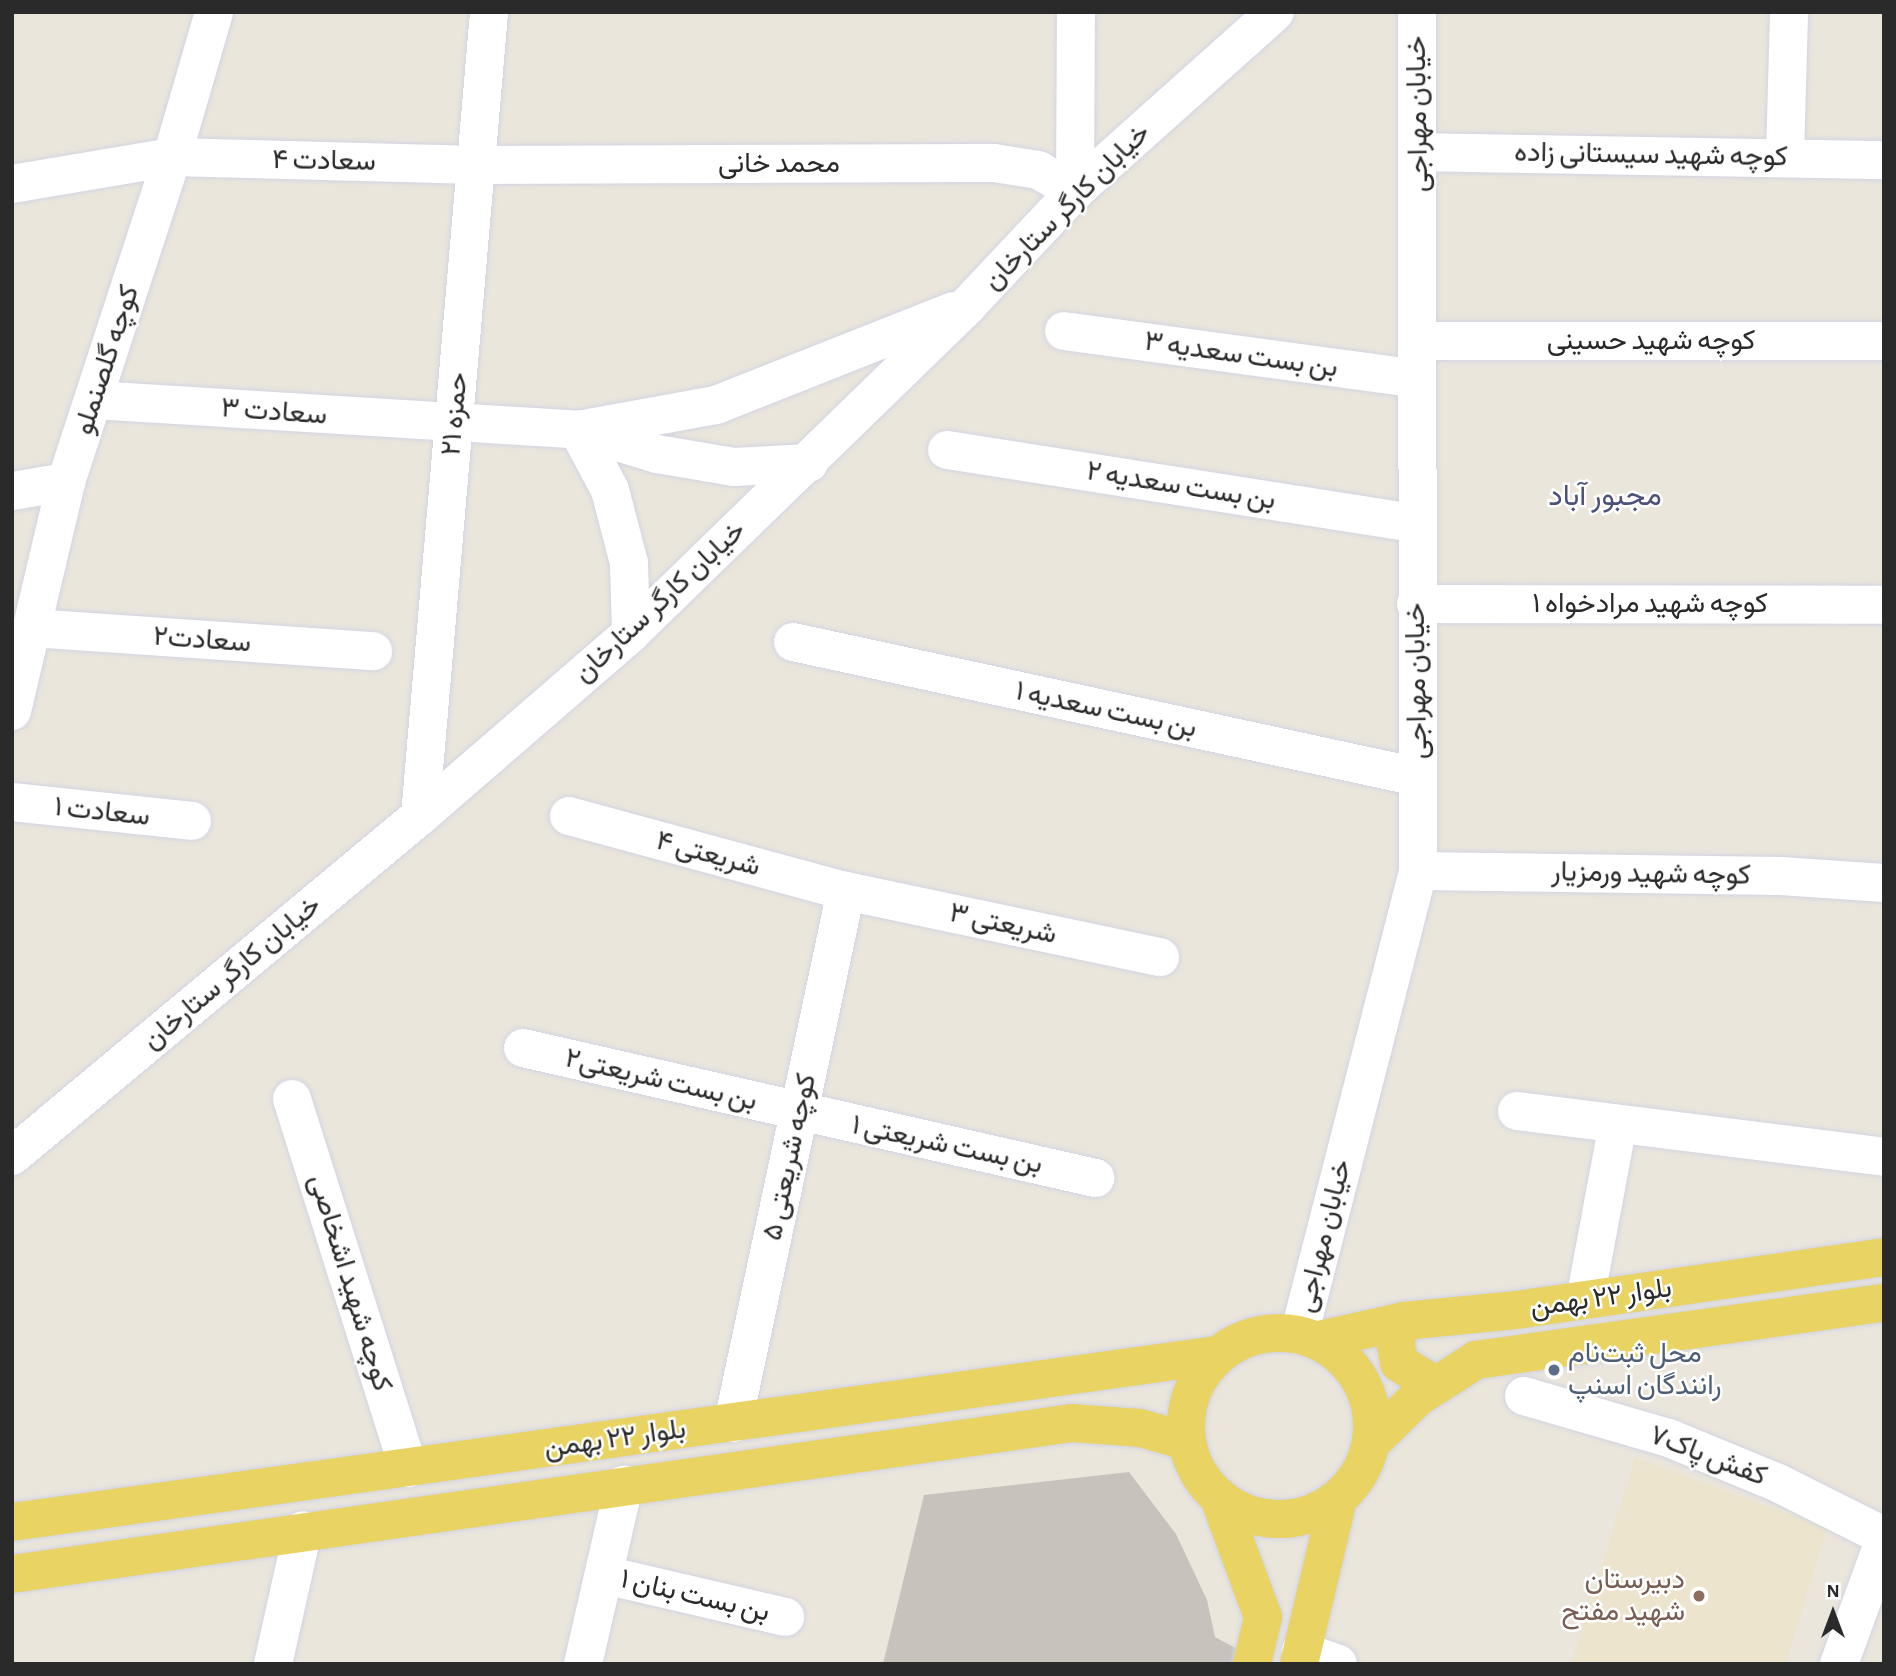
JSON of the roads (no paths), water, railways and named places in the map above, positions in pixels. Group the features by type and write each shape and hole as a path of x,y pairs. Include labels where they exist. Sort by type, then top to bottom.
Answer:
{"main road":[{"name":"بلوار ۲۲ بهمن","path":"1309,1337 1404,1321 1585,1300 1884,1257"},
{"name":"بلوار ۲۲ بهمن","path":"1372,1442 1434,1385 1476,1360 1884,1303"},
{"path":"1404,1321 1395,1340 1399,1363 1434,1385"},
{"path":"1219,1498 1247,1514 1278,1519 1310,1514 1338,1499 1360,1473 1372,1442 1371,1407 1358,1375 1309,1337 1272,1332 1252,1337 1217,1355 1197,1380 1186,1410 1186,1441 1198,1473 1219,1498 1263,1617 1252,1664"},
{"name":"بلوار ۲۲ بهمن","path":"12,1522 1111,1372 1217,1355"},
{"path":"1106,1425 1124,1413 1129,1395 1111,1372"},
{"name":"بلوار ۲۲ بهمن","path":"12,1574 303,1530 1072,1423 1140,1427 1186,1441"},
{"path":"1302,1645 1338,1499"},
{"path":"1263,1617 1278,1611 1302,1645"}],"street":[{"name":"کوچه گلصنملو","path":"13,705 66,482 172,158 214,12"},
{"name":"حمزه ۲۱","path":"421,816 489,12"},
{"path":"1075,191 1076,12"},
{"name":"خیابان کارگر ستارخان","path":"12,1156 421,816 631,633 809,463 968,305 1075,191 1275,12"},
{"name":"خیابان مهراجی","path":"1309,1337 1418,871 1415,523 1419,152 1417,12"},
{"path":"1785,157 1789,12"},
{"name":"کوچه شهید سیستانی زاده","path":"1419,152 1884,160"},
{"name":"سعادت ۴","path":"12,184 172,158 477,165"},
{"name":"محمد خانی","path":"477,165 994,163 1038,170 1075,191"},
{"path":"578,430 716,405 968,305"},
{"name":"بن بست سعدیه ۳","path":"1064,331 1417,379"},
{"name":"کوچه شهید حسینی","path":"1418,341 1884,341"},
{"name":"سعادت ۳","path":"94,400 455,425 578,430"},
{"path":"578,430 657,454 734,467 809,463"},
{"path":"578,430 610,490 626,551 631,633"},
{"name":"بن بست سعدیه ۲","path":"947,450 1415,523"},
{"path":"12,491 66,482"},
{"name":"۱ کوچه شهید مرادخواه","path":"1416,604 1884,605"},
{"name":"سعادت۲","path":"32,628 373,651"},
{"name":"بن بست سعدیه ۱","path":"793,642 1418,777"},
{"name":"سعادت ۱","path":"12,802 192,821"},
{"name":"شریعتی ۴","path":"569,816 846,891"},
{"name":"کوچه شهید ورمزیار","path":"1418,871 1781,876 1884,883"},
{"name":"شریعتی ۳","path":"846,891 1160,957"},
{"name":"۵ کوچه شریعتی","path":"733,1423 846,891"},
{"name":"بن بست شریعتی۲","path":"523,1048 799,1113"},
{"name":"کوچه شهید اشخاصی","path":"292,1099 408,1468"},
{"path":"1517,1111 1884,1157"},
{"name":"بن بست شریعتی ۱","path":"799,1113 1095,1178"},
{"path":"1585,1300 1618,1124"},
{"name":"کفش پاک۷","path":"1524,1396 1669,1438 1776,1482 1884,1538"},
{"path":"583,1664 624,1485"},
{"path":"273,1664 303,1530"},
{"path":"1839,1664 1874,1597 1884,1538"},
{"name":"بن بست بنان ۱","path":"605,1575 785,1617"},
{"path":"1302,1645 1338,1664"}],"place":[{"name":"محل ثبت‌نام رانندگان اسنپ","path":"1554,1370"},
{"name":"دبیرستان شهید مفتح","path":"1699,1596"}],"district":[{"name":"مجبور آباد","path":"1605,496"}]}
